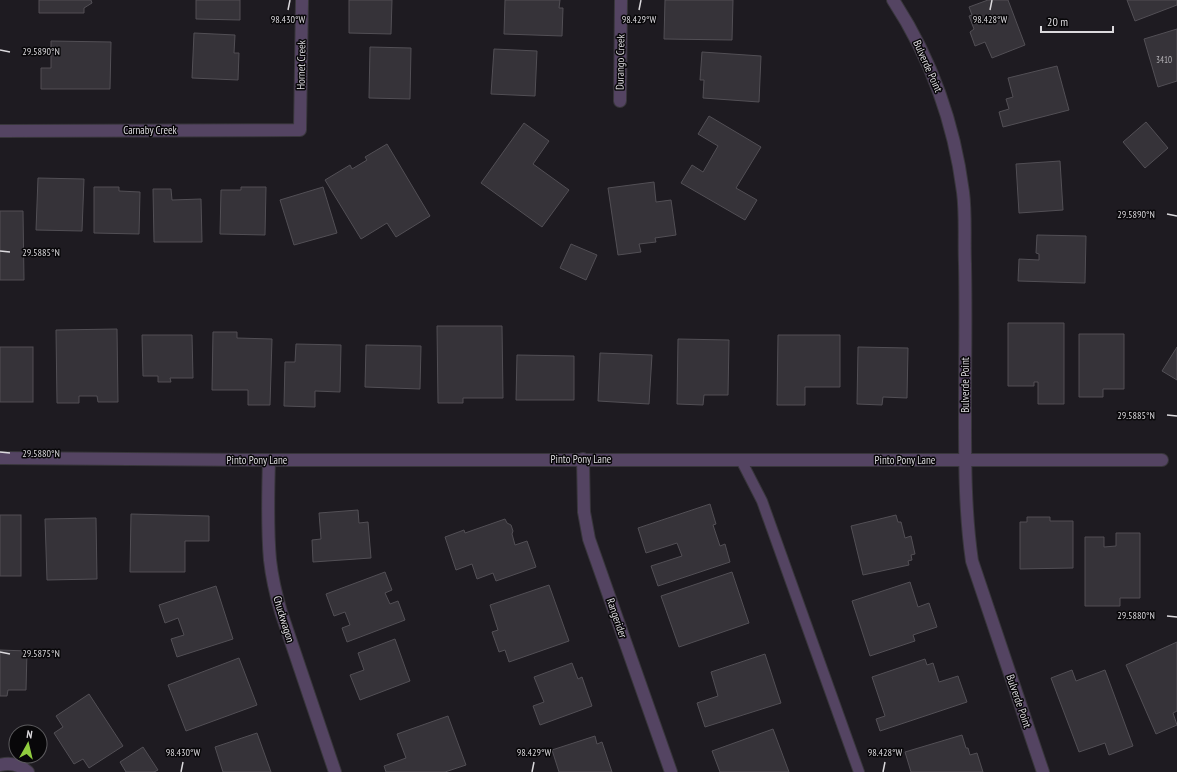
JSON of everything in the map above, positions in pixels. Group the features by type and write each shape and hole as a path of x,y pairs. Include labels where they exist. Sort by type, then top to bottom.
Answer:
{"street":[{"name":"Hornet Creek","path":"300,130 302,0"},
{"name":"Durango Creek","path":"620,101 621,0"},
{"name":"Bulverde Point","path":"893,0 927,61 944,104 956,148 963,193 965,460 968,537 972,561 1043,772"},
{"name":"Carnaby Creek","path":"0,131 300,130"},
{"name":"Pinto Pony Lane","path":"0,458 269,460 1162,460"},
{"name":"Rangerider","path":"583,459 584,512 589,539 672,772"},
{"name":"Chuckwagon","path":"269,460 268,526 270,561 275,590 335,772"},
{"path":"0,765 6,763 21,766 28,772"}],"lane":[{"path":"741,460 762,501 859,772"}],"building":[{"path":"39,0 91,0 92,3 84,8 84,13 39,13"},
{"path":"196,0 240,0 240,20 196,19"},
{"path":"349,0 392,0 391,34 349,33"},
{"path":"505,0 560,0 559,8 563,8 562,36 504,34"},
{"path":"665,0 733,0 732,40 664,39"},
{"path":"988,0 1008,0 1025,45 992,58 985,42 975,46 970,32 974,29 969,16 972,15 969,7"},
{"path":"1127,0 1177,0 1177,5 1135,21"},
{"path":"1177,29 1177,81 1158,87 1144,39"},
{"path":"194,33 235,35 234,53 239,53 238,80 192,78"},
{"path":"51,41 111,42 110,89 41,89 41,68 51,68"},
{"path":"370,47 411,48 410,99 369,98"},
{"path":"494,49 537,51 535,96 491,94"},
{"path":"702,52 761,56 759,102 703,98 704,80 700,80"},
{"path":"1057,66 1069,110 1003,127 999,112 1009,109 1006,99 1013,97 1008,78"},
{"path":"709,116 761,147 736,188 757,200 745,220 681,183 692,165 703,172 718,146 698,134"},
{"path":"1146,122 1168,148 1145,168 1123,142"},
{"path":"524,123 549,141 533,164 569,190 542,227 481,183"},
{"path":"387,144 430,216 396,237 387,223 361,239 325,180 350,165 352,169 367,160 365,157"},
{"path":"1060,161 1063,210 1019,213 1016,164"},
{"path":"38,178 84,179 82,231 36,230"},
{"path":"654,182 656,202 671,200 676,235 655,238 656,242 639,244 641,252 618,255 608,188"},
{"path":"94,187 119,187 119,191 140,192 139,234 94,233"},
{"path":"241,187 266,187 265,235 220,234 221,190 241,190"},
{"path":"323,187 337,233 294,245 280,200"},
{"path":"153,189 171,189 172,200 201,199 202,242 154,242"},
{"path":"0,211 23,211 24,280 0,280"},
{"path":"1037,235 1086,236 1085,283 1018,281 1019,259 1039,260 1039,254 1036,253"},
{"path":"571,244 597,255 586,280 560,268"},
{"path":"1008,323 1064,323 1064,404 1038,404 1038,382 1034,382 1034,386 1008,386"},
{"path":"437,326 502,326 503,398 463,398 463,403 438,403"},
{"path":"117,329 118,402 98,402 97,396 79,396 79,403 57,403 56,330"},
{"path":"213,332 237,332 237,338 272,339 270,405 248,405 248,390 212,390"},
{"path":"1079,334 1124,334 1124,389 1103,389 1103,397 1079,397"},
{"path":"142,335 192,335 193,378 170,378 171,382 158,382 158,376 143,376"},
{"path":"778,335 840,335 840,387 805,387 805,405 777,405"},
{"path":"678,339 729,340 728,395 704,395 703,405 677,404"},
{"path":"296,344 341,345 340,392 315,391 315,407 284,406 285,362 295,362"},
{"path":"366,345 421,346 420,389 365,387"},
{"path":"0,347 33,347 33,402 0,402"},
{"path":"858,347 908,348 907,398 883,397 882,405 857,404"},
{"path":"1177,347 1177,380 1162,371"},
{"path":"600,353 652,355 649,404 598,401"},
{"path":"517,355 574,356 574,400 516,400"},
{"path":"710,504 716,524 713,525 720,546 725,544 730,562 658,586 651,566 682,556 677,543 646,553 638,528"},
{"path":"358,510 359,523 368,522 371,558 313,562 312,540 321,539 319,513"},
{"path":"131,514 209,516 209,541 185,541 185,572 130,572"},
{"path":"0,515 21,515 21,576 0,576"},
{"path":"896,515 898,522 901,522 905,538 911,536 915,554 911,555 912,560 908,561 909,565 863,575 851,526"},
{"path":"1027,517 1050,517 1050,521 1073,521 1073,568 1020,569 1020,522 1027,522"},
{"path":"96,518 97,579 47,580 45,519"},
{"path":"505,519 507,523 511,525 515,545 527,541 536,567 496,581 493,573 477,579 472,564 456,570 445,537 464,530 465,533"},
{"path":"1116,533 1140,533 1140,598 1120,598 1120,606 1085,606 1085,537 1104,537 1104,547 1116,546"},
{"path":"385,572 392,590 385,593 390,604 398,601 405,620 347,642 342,628 350,625 345,612 334,616 326,594"},
{"path":"732,572 749,623 679,647 661,596"},
{"path":"910,582 918,607 929,603 937,627 913,635 915,641 870,656 852,601"},
{"path":"549,585 569,641 509,662 505,650 499,652 492,632 498,630 490,605"},
{"path":"216,586 233,639 177,657 171,639 184,635 178,618 165,623 159,605"},
{"path":"395,639 410,681 360,700 350,675 364,670 358,653"},
{"path":"1177,642 1177,711 1173,713 1177,725 1156,734 1126,665"},
{"path":"0,650 27,651 26,690 8,690 7,696 0,696"},
{"path":"765,654 781,703 705,727 697,703 718,696 711,672"},
{"path":"239,658 257,705 186,731 168,685"},
{"path":"925,659 927,665 933,663 939,682 958,676 967,702 880,731 876,719 885,716 872,677"},
{"path":"572,663 578,679 582,677 592,706 540,725 533,706 544,702 534,677"},
{"path":"1072,670 1076,681 1105,670 1133,746 1109,755 1105,743 1079,752 1051,678"},
{"path":"89,694 123,746 89,768 83,759 74,764 54,733 63,727 56,716"},
{"path":"448,716 466,765 445,772 386,772 384,766 406,758 397,734"},
{"path":"773,729 789,772 720,772 712,751"},
{"path":"257,733 271,772 223,772 215,747"},
{"path":"962,735 970,755 977,753 983,772 911,772 905,752"},
{"path":"595,736 597,744 602,742 612,772 559,772 552,750"},
{"path":"143,747 158,770 154,772 126,772 120,762"}]}
